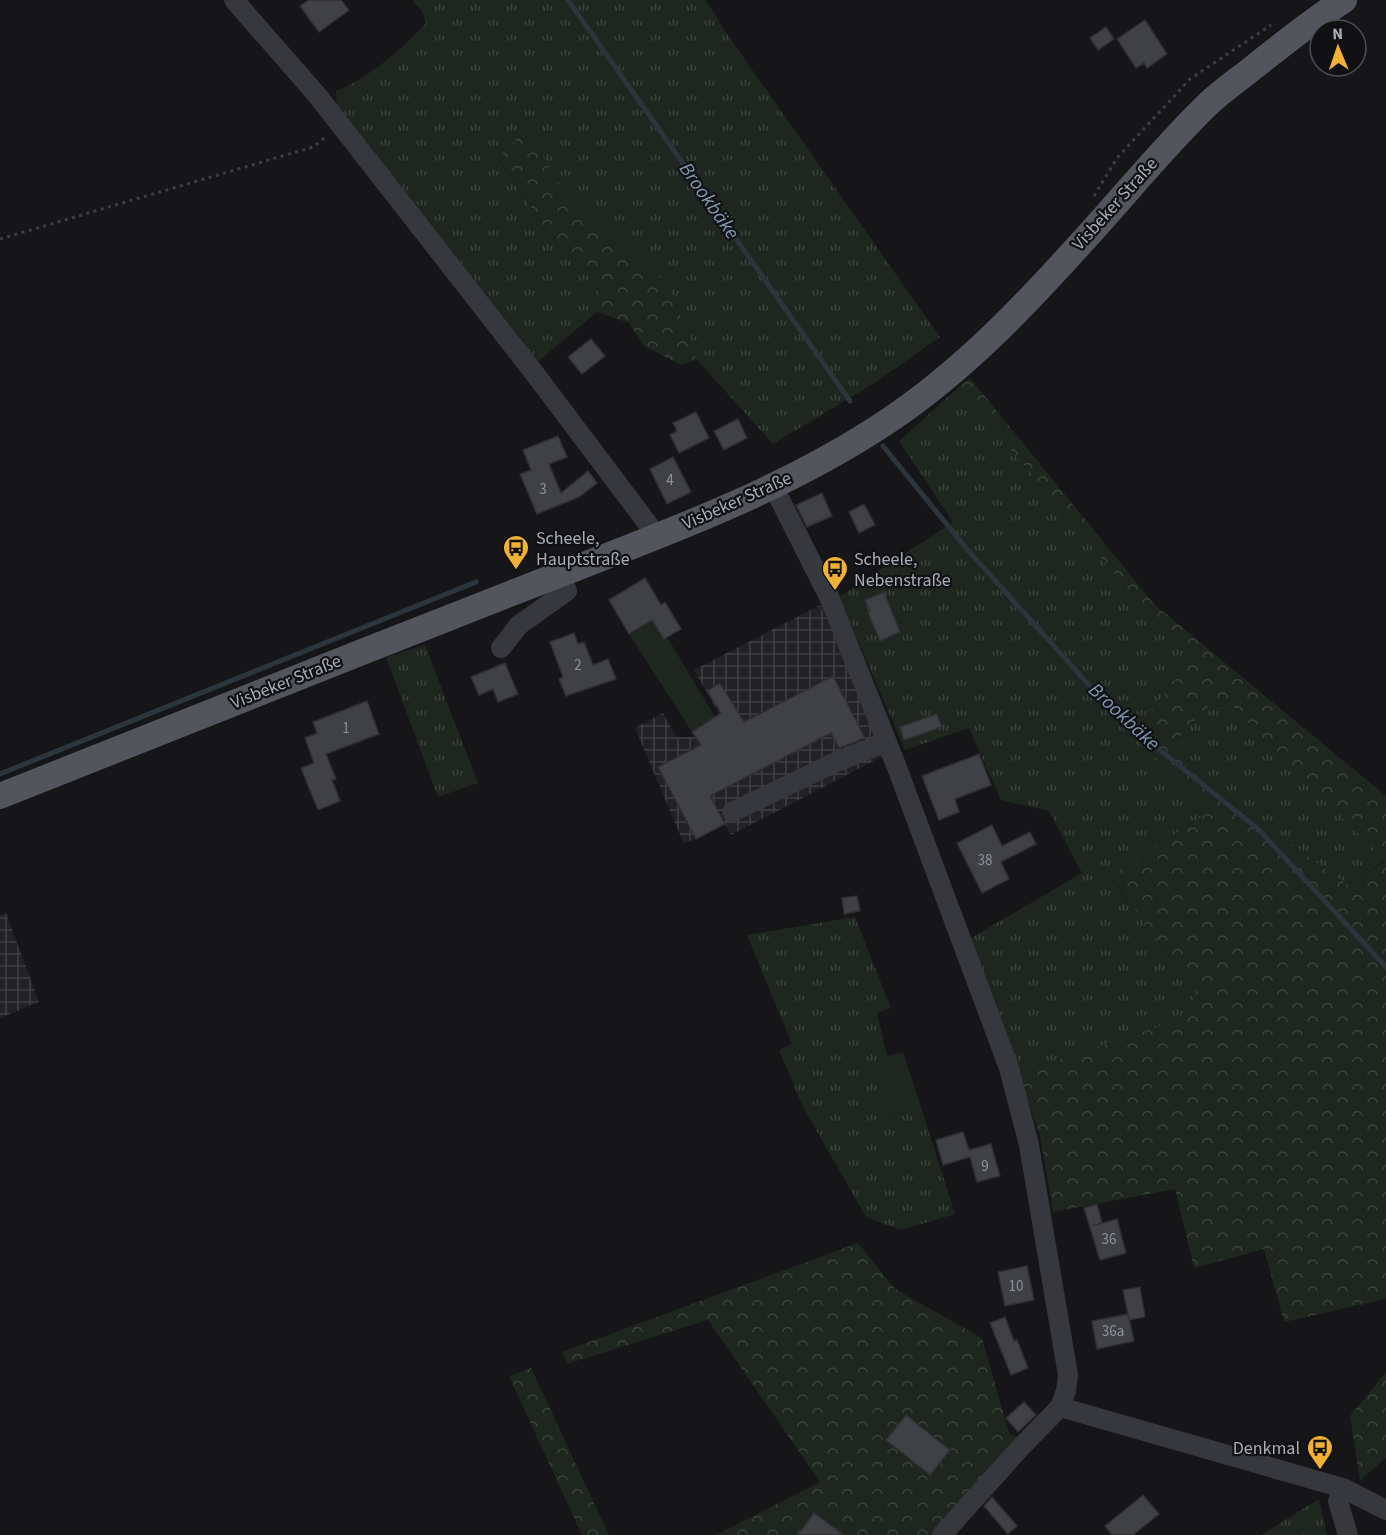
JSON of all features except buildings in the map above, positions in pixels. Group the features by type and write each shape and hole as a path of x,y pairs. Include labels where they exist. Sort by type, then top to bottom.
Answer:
{"main road":[{"name":"Visbeker Straße","path":"0,796 655,537 773,486 838,452 889,420 957,368 1007,322 1207,104 1313,20 1344,0"}],"street":[{"path":"234,0 340,125 535,374 648,524 655,537"},
{"path":"773,486 829,597 1009,1068 1029,1145 1068,1375 1066,1391 1060,1407 942,1535"},
{"path":"501,648 519,625 567,591 560,573"},
{"path":"732,812 834,763 886,742"},
{"path":"1060,1407 1343,1488 1386,1510"},
{"path":"1343,1488 1338,1501 1348,1535"}],"path":[{"path":"1093,197 1117,158 1190,79 1275,23"},
{"path":"0,239 313,147 340,125"}],"shaded area":[{"path":"820,605 843,652 883,756 731,835 725,824 684,844 635,728 663,713 676,737 696,737 722,719 694,670"},
{"path":"6,913 39,1002 0,1018 0,915"}],"green space":[{"path":"412,0 706,0 727,34 940,337 873,384 773,444 697,360 669,286 565,193 534,142 525,132 498,159 551,237 599,282 597,312 535,364 337,104 336,91 360,79 384,62 426,23 422,11"},
{"path":"525,131 565,193 669,286 697,360 681,365 644,346 629,323 597,312 599,282 551,237 498,158"},
{"path":"970,378 1154,604 1386,796 1386,1299 1284,1322 1264,1249 1194,1268 1175,1189 1053,1212 1040,1136 1018,1073 1191,1016 1196,992 1110,876 1211,811 1132,735 1194,656 1141,606 959,387","holes":["1231,705 1385,861 1350,887 1236,803 1186,758 1180,737 1208,706"]},
{"path":"959,387 1141,606 1195,656 1132,735 1211,811 1110,877 1196,992 1191,1016 1018,1073 971,938 1082,873 1049,811 1001,800 969,728 905,750 839,597 953,522 899,441"},
{"path":"652,620 664,639 667,637 718,722 692,732 629,634"},
{"path":"425,645 478,783 438,797 386,657"},
{"path":"1231,705 1385,860 1350,887 1236,803 1186,758 1180,737 1208,706"},
{"path":"855,917 891,1008 877,1013 887,1056 874,1071 889,1117 921,1107 955,1214 901,1230 866,1217 803,1107 779,1050 792,1044 747,935"},
{"path":"903,1052 921,1107 889,1117 874,1071 887,1056"},
{"path":"858,1243 895,1289 982,1338 1009,1433 1021,1439 931,1535 716,1535 820,1482 708,1320 567,1364 562,1352"},
{"path":"531,1368 609,1535 582,1535 509,1376"},
{"path":"1386,1372 1386,1458 1360,1480 1350,1416"},
{"path":"1319,1499 1327,1535 1261,1535"}],"waterway":[{"name":"Brookbäke","path":"568,0 850,401"},
{"name":"Brookbäke","path":"883,446 966,548 1114,713 1258,829 1386,967"},
{"path":"0,774 476,582"}],"place":[{"name":"Scheele, Hauptstraße","path":"516,571"},
{"name":"Scheele, Nebenstraße","path":"835,592"},
{"name":"Denkmal","path":"1320,1471"}]}
